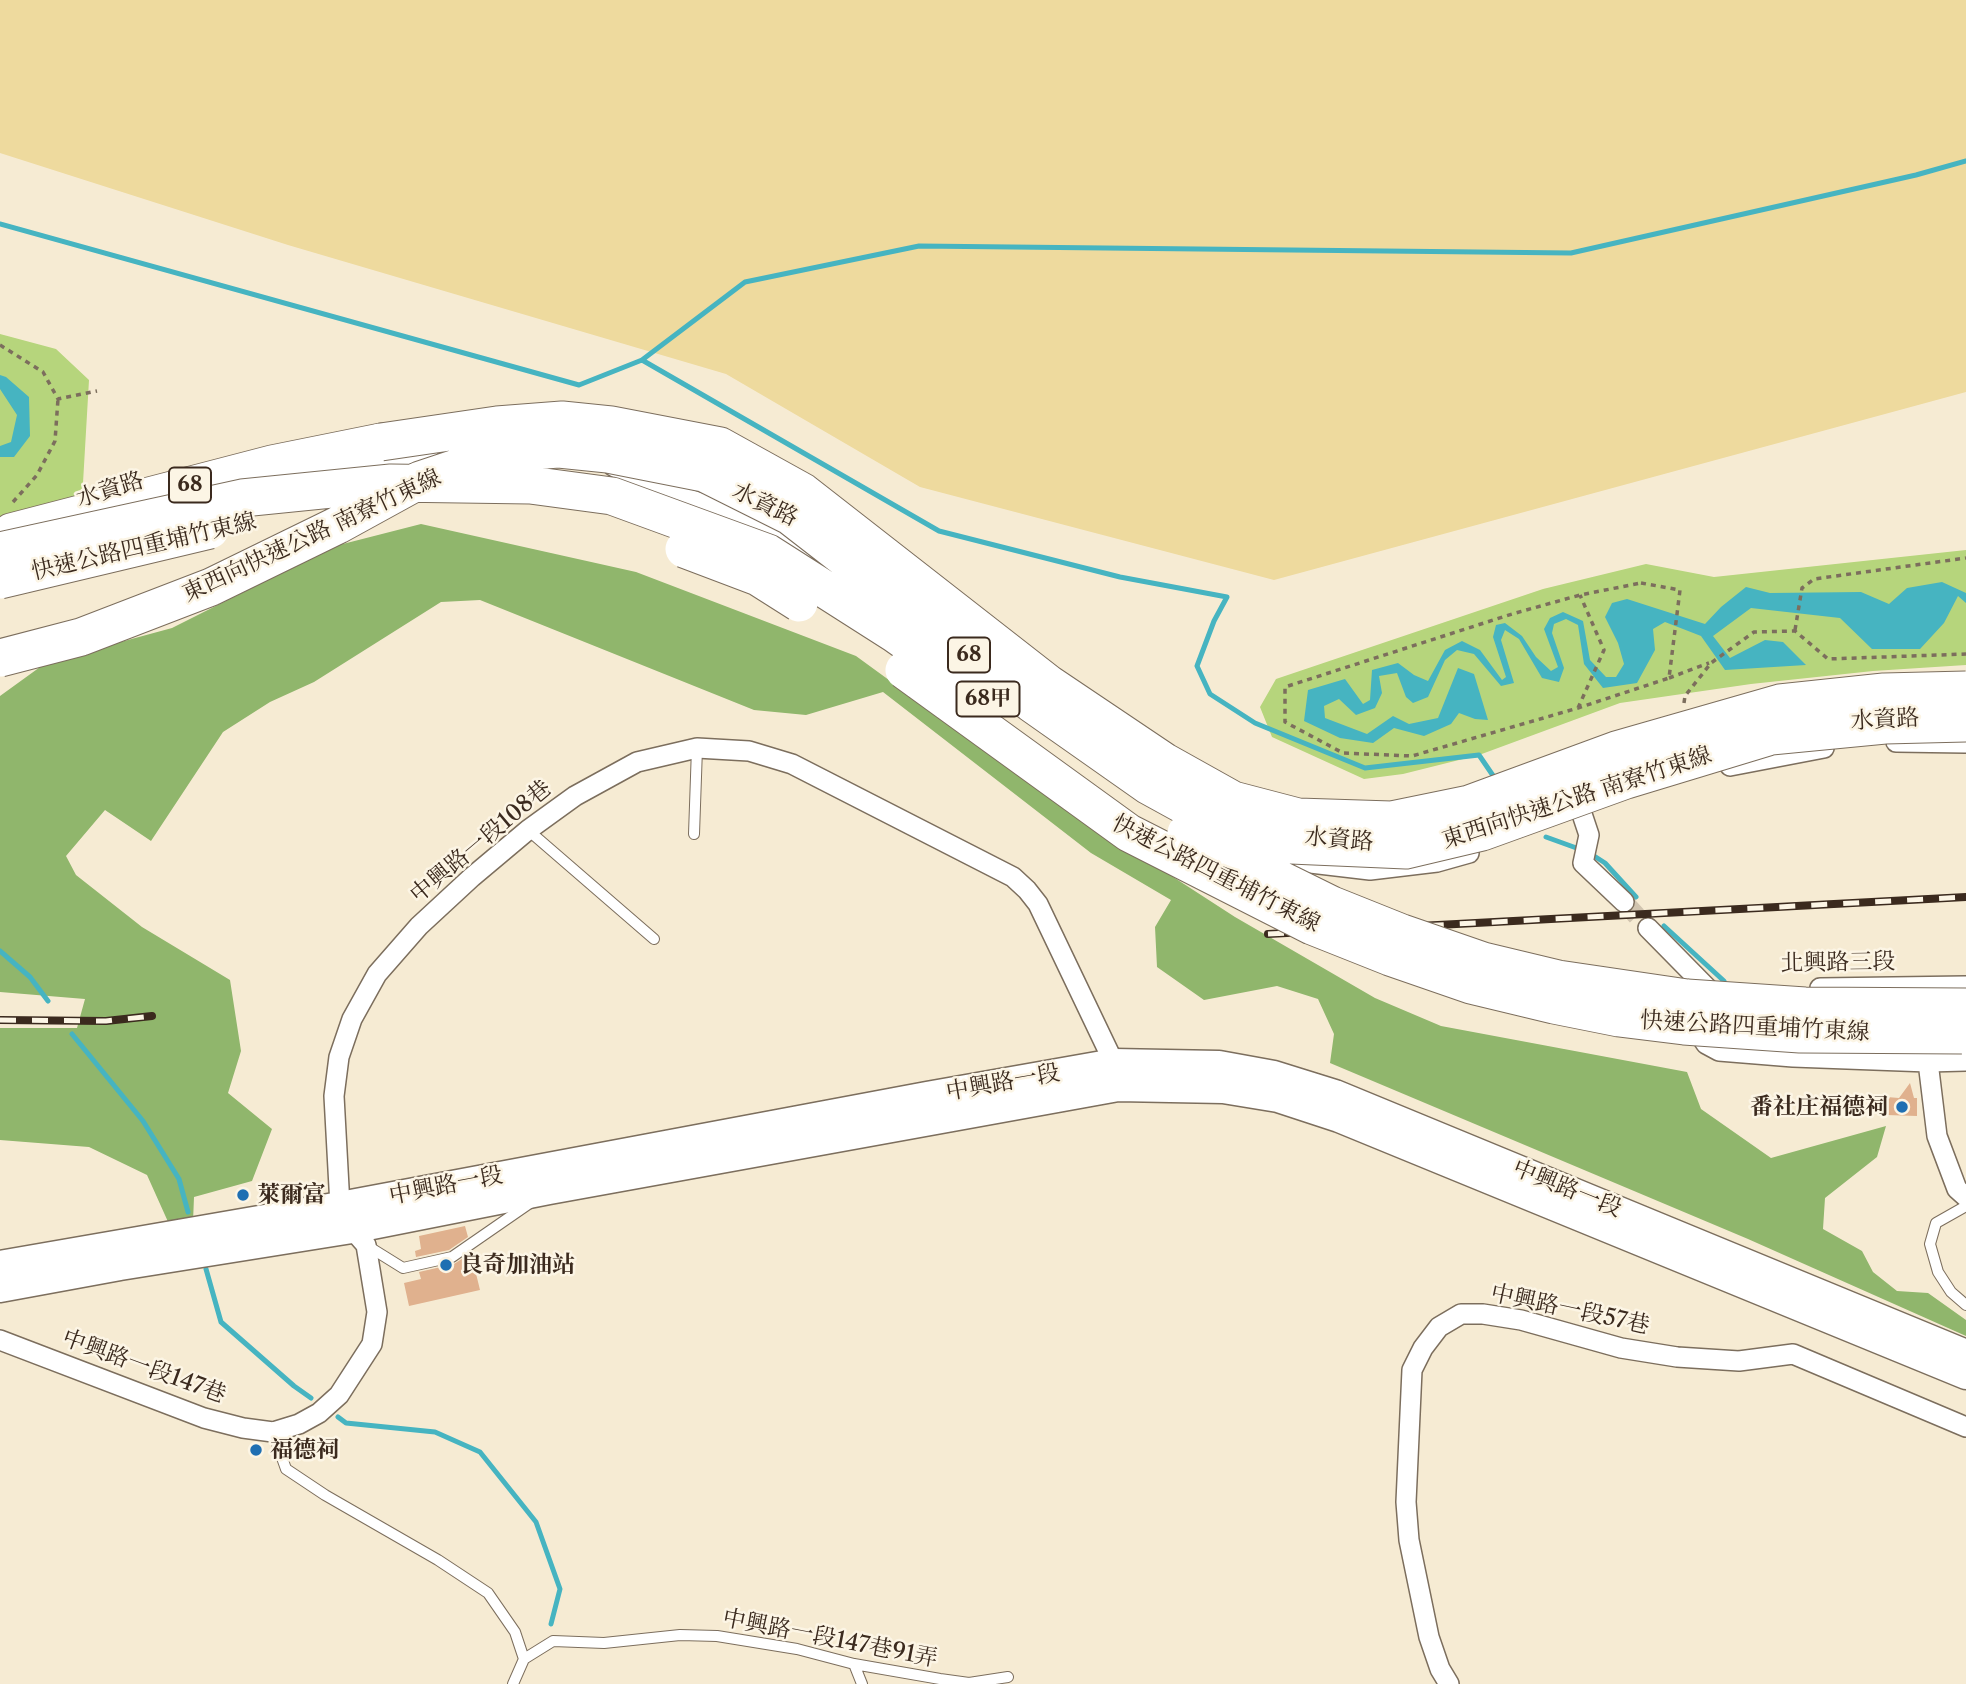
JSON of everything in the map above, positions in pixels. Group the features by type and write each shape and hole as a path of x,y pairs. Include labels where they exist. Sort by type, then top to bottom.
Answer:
{"highway":[{"name":"東西向快速公路 南寮竹東線","path":"5,520 381,442 497,425 562,420 663,433 720,446 803,492 1049,684 1165,762 1233,800 1298,817 1391,820 1469,804 1616,750 1780,703 1884,692 1966,690"},
{"name":"東西向快速公路 南寮竹東線","path":"0,658 81,637 211,587 338,525 420,480 501,453 559,449 618,455 704,473 790,516 1031,703 1149,786 1220,825 1291,845 1406,850 1482,832 1626,780 1771,736 1885,725 1966,723"},
{"name":"快速公路四重埔竹東線","path":"0,551 242,498 377,484 530,485 612,496 768,553 895,634 1146,813 1332,905 1402,933 1483,961 1624,991 1805,1006 1965,1035"},
{"name":"快速公路四重埔竹東線","path":"0,580 254,520 393,505 530,509 612,522 758,577 893,662 1129,833 1312,926 1390,957 1471,985 1619,1018 1684,1026 1800,1034 1965,1035"}],"main road":[{"name":"中興路一段","path":"0,1265 353,1227 927,1096 1114,1063 1219,1065 1274,1075 1335,1094 1966,1354"},
{"name":"中興路一段","path":"0,1288 353,1227 1118,1087 1223,1089 1278,1098 1339,1118 1966,1375"}],"street":[{"name":"水資路","path":"0,551 126,511 209,489 288,474 360,466 496,439 558,435 645,484 739,516 780,536 1026,713 1152,799 1231,842 1287,860 1370,870 1437,862 1500,844 1698,774 1774,756 1814,749 1898,742 1966,743"},
{"name":"水資路","path":"360,466 492,475 553,475 645,484"},
{"name":"水資路","path":"855,588 1167,774 1242,814 1293,829 1396,835 1475,816 1570,780 1674,746 1774,719 1903,706 1966,707"},
{"name":"中興路一段108巷","path":"353,1227 334,1096 339,1057 352,1019 377,974 419,926 472,877 528,830 575,796 637,762 697,748 749,751 793,764 1013,877 1038,904 1114,1063"},
{"path":"1570,780 1589,835 1583,863 1624,902"},
{"path":"1648,928 1711,992 1703,1003 1702,1038 1706,1044 1719,1051 1928,1062 1965,1035"},
{"name":"北興路三段","path":"1711,992 1723,988 1966,986"},
{"path":"1928,1062 1937,1136 1957,1189 1966,1198"},
{"name":"中興路一段147巷","path":"0,1340 204,1418 273,1432 299,1424 319,1413 339,1395 372,1344 377,1312 353,1227"},
{"name":"中興路一段57巷","path":"1449,1684 1440,1669 1429,1637 1417,1585 1409,1540 1406,1489 1412,1370 1423,1348 1439,1327 1461,1314 1483,1314 1521,1320 1621,1348 1677,1357 1739,1361 1793,1354 1966,1427"}],"lane":[{"path":"694,834 697,748"},
{"path":"528,830 654,939"},
{"path":"353,1227 403,1268 452,1257 549,1190"},
{"path":"1966,1206 1936,1223 1930,1244 1938,1272 1951,1292 1966,1305"},
{"path":"273,1432 286,1469 488,1593 515,1632 524,1659 513,1684"},
{"name":"中興路一段147巷91弄","path":"524,1659 552,1642 604,1643 680,1635 717,1636 797,1649 853,1664 969,1683 1008,1677"},
{"path":"853,1664 862,1684"}],"path":[{"path":"0,345 43,372 58,399 55,441 37,475 5,520"},
{"path":"58,399 97,391"},
{"path":"1795,631 1802,588 1814,579 1966,558"},
{"path":"1669,678 1680,590 1640,583 1580,595 1512,614 1285,687 1285,722 1343,753 1412,756 1578,708 1669,678 1711,663"},
{"path":"1578,708 1604,650 1580,595"},
{"path":"1674,746 1685,696 1711,663 1754,632 1795,631 1828,659 1966,654"}],"green space":[{"path":"0,334 56,349 89,380 82,500 0,525"},
{"path":"421,524 636,572 856,656 963,734 1133,851 1235,917 1375,998 1441,1026 1687,1072 1701,1109 1771,1158 1886,1126 1877,1157 1825,1198 1823,1229 1862,1251 1873,1272 1897,1291 1928,1293 1966,1320 1966,1336 1748,1239 1330,1063 1334,1034 1318,999 1277,986 1204,1000 1157,967 1155,927 1171,900 1091,853 883,692 806,715 754,710 480,600 441,602 314,682 270,702 223,732 151,841 105,810 66,856 76,875 142,927 230,980 241,1051 228,1093 272,1129 252,1181 194,1197 193,1222 169,1224 147,1175 89,1147 0,1140 0,1028 77,1028 85,999 0,992 0,696 47,662 172,628 335,546"},
{"path":"1966,550 1966,665 1873,671 1751,684 1620,703 1479,755 1403,774 1364,779 1272,737 1260,707 1276,679 1543,589 1646,564 1714,577"}],"sand":[{"path":"0,0 1966,0 1966,392 1274,580 920,487 726,374 288,245 0,153"}],"water":[{"path":"0,375 29,397 30,436 14,457 0,457 0,446 11,442 17,415 0,389"},
{"path":"1942,582 1966,593 1966,603 1958,596 1944,623 1920,649 1872,649 1840,618 1751,608 1713,636 1730,658 1765,640 1783,642 1806,665 1725,670 1701,636 1665,622 1653,629 1655,650 1637,683 1603,688 1584,664 1578,625 1566,619 1554,624 1552,633 1564,668 1559,682 1542,678 1519,639 1505,630 1501,640 1514,683 1501,686 1474,654 1457,650 1445,660 1428,697 1413,703 1406,697 1397,673 1379,676 1382,693 1375,708 1356,715 1339,699 1324,706 1325,718 1367,734 1393,716 1409,724 1438,718 1458,668 1474,674 1488,720 1459,713 1451,724 1424,736 1394,728 1373,743 1340,738 1304,721 1308,690 1345,679 1363,704 1370,700 1372,670 1398,663 1428,681 1445,650 1462,641 1480,650 1502,680 1506,677 1493,637 1496,625 1505,623 1522,636 1536,657 1551,671 1558,667 1544,629 1550,618 1563,612 1583,621 1590,660 1606,677 1616,677 1624,664 1618,643 1605,617 1612,603 1627,599 1705,624 1746,587 1770,593 1861,592 1889,604 1907,588"}],"building":[{"name":"番社庄福德祠","path":"1910,1083 1914,1098 1917,1098 1917,1116 1886,1115 1887,1097 1899,1098"},
{"path":"465,1226 468,1237 449,1250 416,1257 415,1251 421,1249 419,1236"},
{"path":"471,1253 480,1290 409,1306 404,1283 421,1279 419,1272 454,1264"}],"waterway":[{"path":"0,224 579,385 642,360 745,282 919,246 1571,253 1916,175 1966,161"},
{"path":"642,360 939,531 1120,577 1227,597 1214,621 1197,666 1210,694 1255,723 1365,768 1479,755 1494,777"},
{"path":"1546,837 1582,850"},
{"path":"1591,854 1605,863 1636,897"},
{"path":"1664,926 1724,981"},
{"path":"0,951 30,977 48,1001"},
{"path":"72,1034 143,1121 179,1179 188,1212"},
{"path":"206,1269 221,1322 311,1398"},
{"path":"338,1417 346,1423 435,1432 480,1452 536,1522 560,1589 551,1624"}],"tunnel":[{"path":"1624,902 1648,928"}],"railway":[{"path":"1268,934 1966,897"},
{"path":"0,1020 106,1021 152,1016"}],"place":[{"name":"番社庄福德祠","path":"1902,1107"},
{"name":"萊爾富","path":"243,1195"},
{"name":"良奇加油站","path":"446,1265"},
{"name":"福德祠","path":"256,1450"}]}
